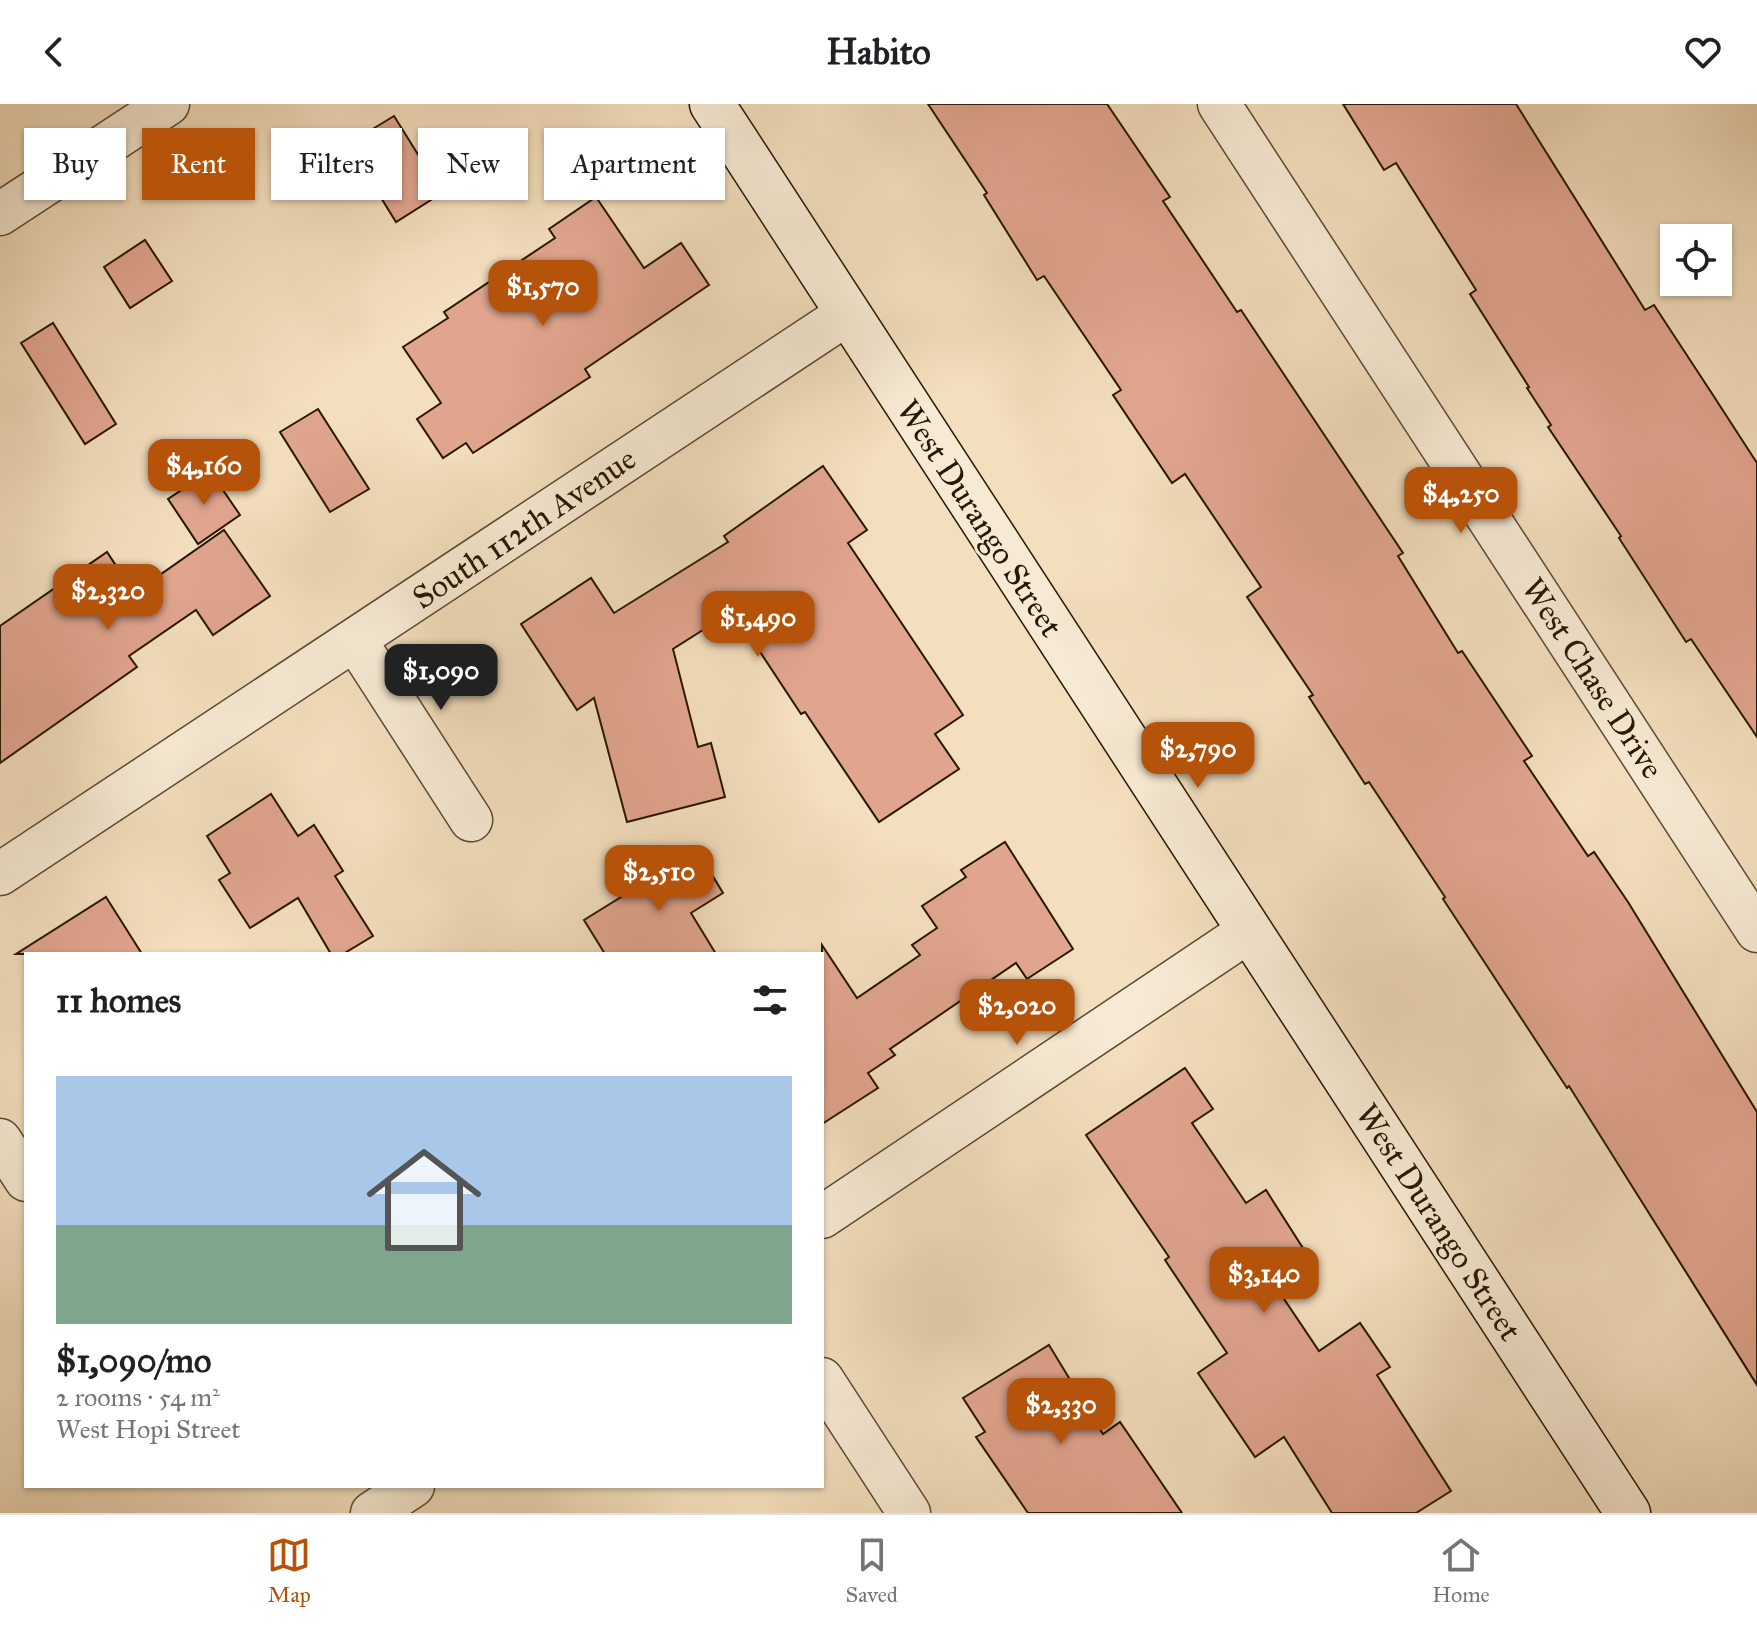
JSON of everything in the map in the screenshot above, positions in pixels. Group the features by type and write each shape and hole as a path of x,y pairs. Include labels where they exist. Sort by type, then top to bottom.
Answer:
{"street":[{"path":"0,214 168,104"},
{"name":"West Durango Street","path":"712,104 1628,1513"},
{"name":"West Chase Drive","path":"1219,104 1757,931"},
{"name":"South 112th Avenue","path":"0,874 847,314"},
{"path":"355,640 471,820"},
{"path":"824,1216 1249,931"},
{"path":"0,1140 24,1177"},
{"path":"824,1382 909,1513"},
{"path":"372,1513 410,1488"}],"building":[{"path":"928,104 1107,104 1170,197 1163,201 1237,312 1241,310 1403,553 1398,556 1458,653 1462,651 1532,756 1524,761 1588,856 1594,852 1628,902 1757,1112 1757,1385 1569,1086 1567,1088 1443,899 1445,897 1369,782 1365,784 1309,697 1313,695 1247,597 1261,587 1185,474 1172,483 1113,395 1121,390 1044,276 1037,280 984,195 987,193"},
{"path":"1343,104 1516,104 1645,310 1654,305 1711,392 1757,463 1757,737 1691,639 1686,642 1619,538 1621,536 1548,427 1551,425 1529,387 1470,294 1476,290 1396,163 1384,170"},
{"path":"394,116 401,128 374,128"},
{"path":"402,129 418,154 418,200 431,200 396,222 382,200 402,200"},
{"path":"592,200 598,200 644,268 681,243 709,285 585,369 590,377 473,453 466,443 443,458 417,419 441,403 403,347 448,318 444,312 555,238 549,229"},
{"path":"145,240 172,281 130,308 104,267"},
{"path":"53,323 116,424 85,444 21,343"},
{"path":"318,409 369,489 330,512 280,432"},
{"path":"823,466 867,530 848,543 963,715 935,734 959,769 879,822 805,712 801,714 733,611 673,649 698,747 711,743 725,797 627,822 594,698 577,710 521,624 591,578 614,613 728,542 724,536"},
{"path":"210,471 240,515 198,544 168,499"},
{"path":"224,530 270,596 213,635 196,610 129,656 137,667 0,763 0,626 107,552 134,593"},
{"path":"271,794 298,836 314,825 343,871 335,876 373,936 346,952 330,952 298,898 250,928 219,880 230,873 207,836"},
{"path":"1005,842 1073,949 1027,979 1016,963 890,1049 895,1055 868,1073 878,1088 824,1123 822,945 857,998 920,955 912,945 937,928 922,906 966,877 961,870"},
{"path":"697,850 723,893 691,913 715,952 604,952 584,920"},
{"path":"106,897 141,952 24,952 16,954"},
{"path":"1185,1068 1213,1109 1192,1123 1246,1203 1266,1190 1308,1256 1272,1281 1319,1351 1360,1323 1390,1367 1377,1375 1451,1491 1416,1513 1332,1513 1284,1437 1255,1457 1198,1373 1227,1353 1165,1260 1169,1257 1086,1135"},
{"path":"1049,1345 1103,1434 1120,1422 1182,1513 1028,1513 976,1437 985,1432 963,1398"}]}
